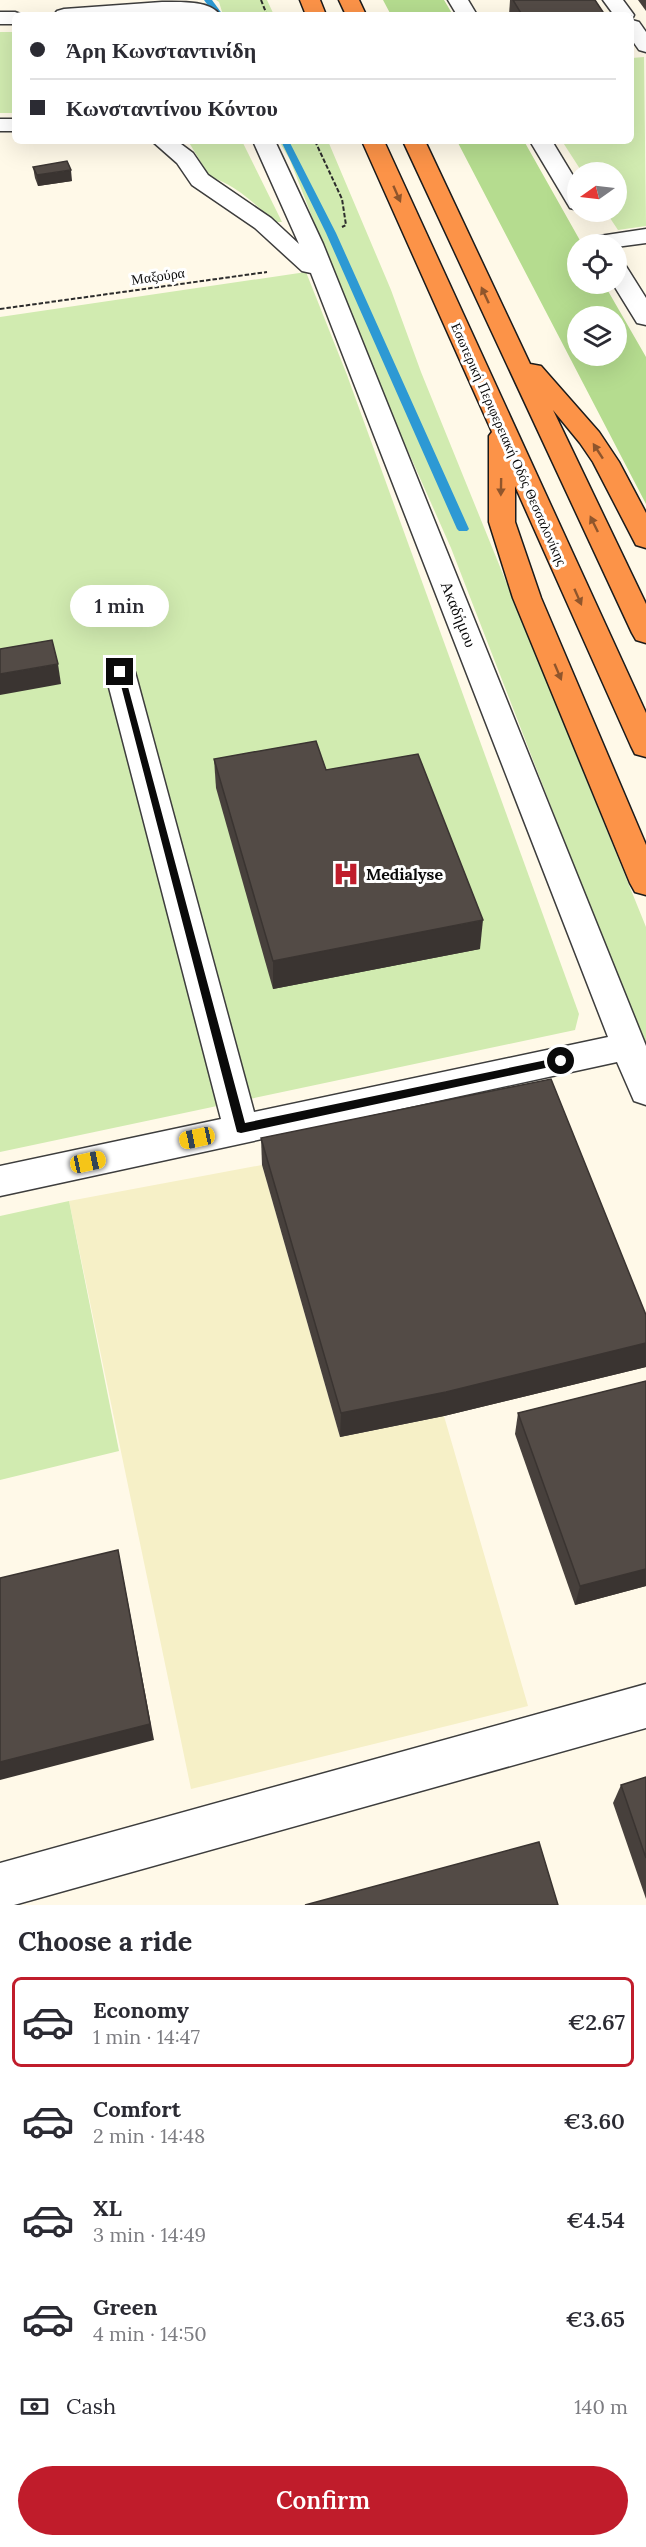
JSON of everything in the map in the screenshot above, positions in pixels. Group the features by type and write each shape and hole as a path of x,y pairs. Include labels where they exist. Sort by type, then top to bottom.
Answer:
{"highway":[{"name":"Εσωτερική Περιφερειακή Οδός Θεσσαλονίκης","path":"374,144 646,746"},
{"path":"415,144 646,633"},
{"path":"510,348 549,389 590,438 606,462 646,539"},
{"path":"502,429 502,522 527,598 646,884"}],"street":[{"path":"88,12 160,3 204,11"},
{"path":"634,29 646,48"},
{"path":"167,144 185,158 200,180 263,223 310,266"},
{"name":"Ακαδήμου","path":"265,144 310,244 646,1091"},
{"path":"543,144 567,185"},
{"path":"627,239 646,236"},
{"path":"627,286 646,318"},
{"path":"120,672 241,1128"},
{"path":"0,1181 629,1046"},
{"path":"22,1889 646,1706"}],"path":[{"name":"Μαξούρα","path":"0,309 310,266"}],"shaded area":[{"path":"262,1165 340,1437 444,1416 528,1706 191,1789 69,1201"}],"green space":[{"path":"216,0 267,0 273,12 222,12"},
{"path":"383,0 444,0 451,12 389,12"},
{"path":"0,32 12,32 12,113 0,113"},
{"path":"644,57 646,226 618,230 613,222 627,222 627,162 576,162 564,144 634,144 634,58"},
{"path":"190,144 243,144 282,222 275,222 237,190 210,177"},
{"path":"281,144 329,144 391,290 421,372 646,927 646,1052 451,548 368,361 290,160"},
{"path":"459,144 526,144 567,217 567,222 570,222 576,234 567,234 567,294 610,294 617,306 567,306 567,352"},
{"path":"306,272 347,375 579,1014 575,1030 0,1152 0,317"},
{"path":"627,324 646,357 646,504 574,366 627,366"},
{"path":"69,1201 119,1451 0,1480 0,1216"}],"building":[{"path":"513,0 595,0 603,12 520,12"},
{"path":"67,161 71,170 37,175 33,167"},
{"path":"52,640 58,664 0,674 0,649"},
{"name":"Medialyse","path":"316,741 326,770 418,754 483,920 273,961 214,759"},
{"path":"551,1079 646,1315 646,1343 446,1392 341,1413 261,1138"},
{"path":"646,1381 646,1569 580,1586 518,1413"},
{"path":"118,1550 150,1724 0,1762 0,1578"},
{"path":"646,1777 646,1858 621,1785"},
{"path":"539,1842 558,1905 305,1905"}],"waterway":[{"path":"208,0 217,12"},
{"path":"286,144 331,233 463,529"}],"place":[{"name":"Medialyse","path":"346,874"}],"route":[{"path":"120,672 149,774 241,1128 561,1061"}]}
